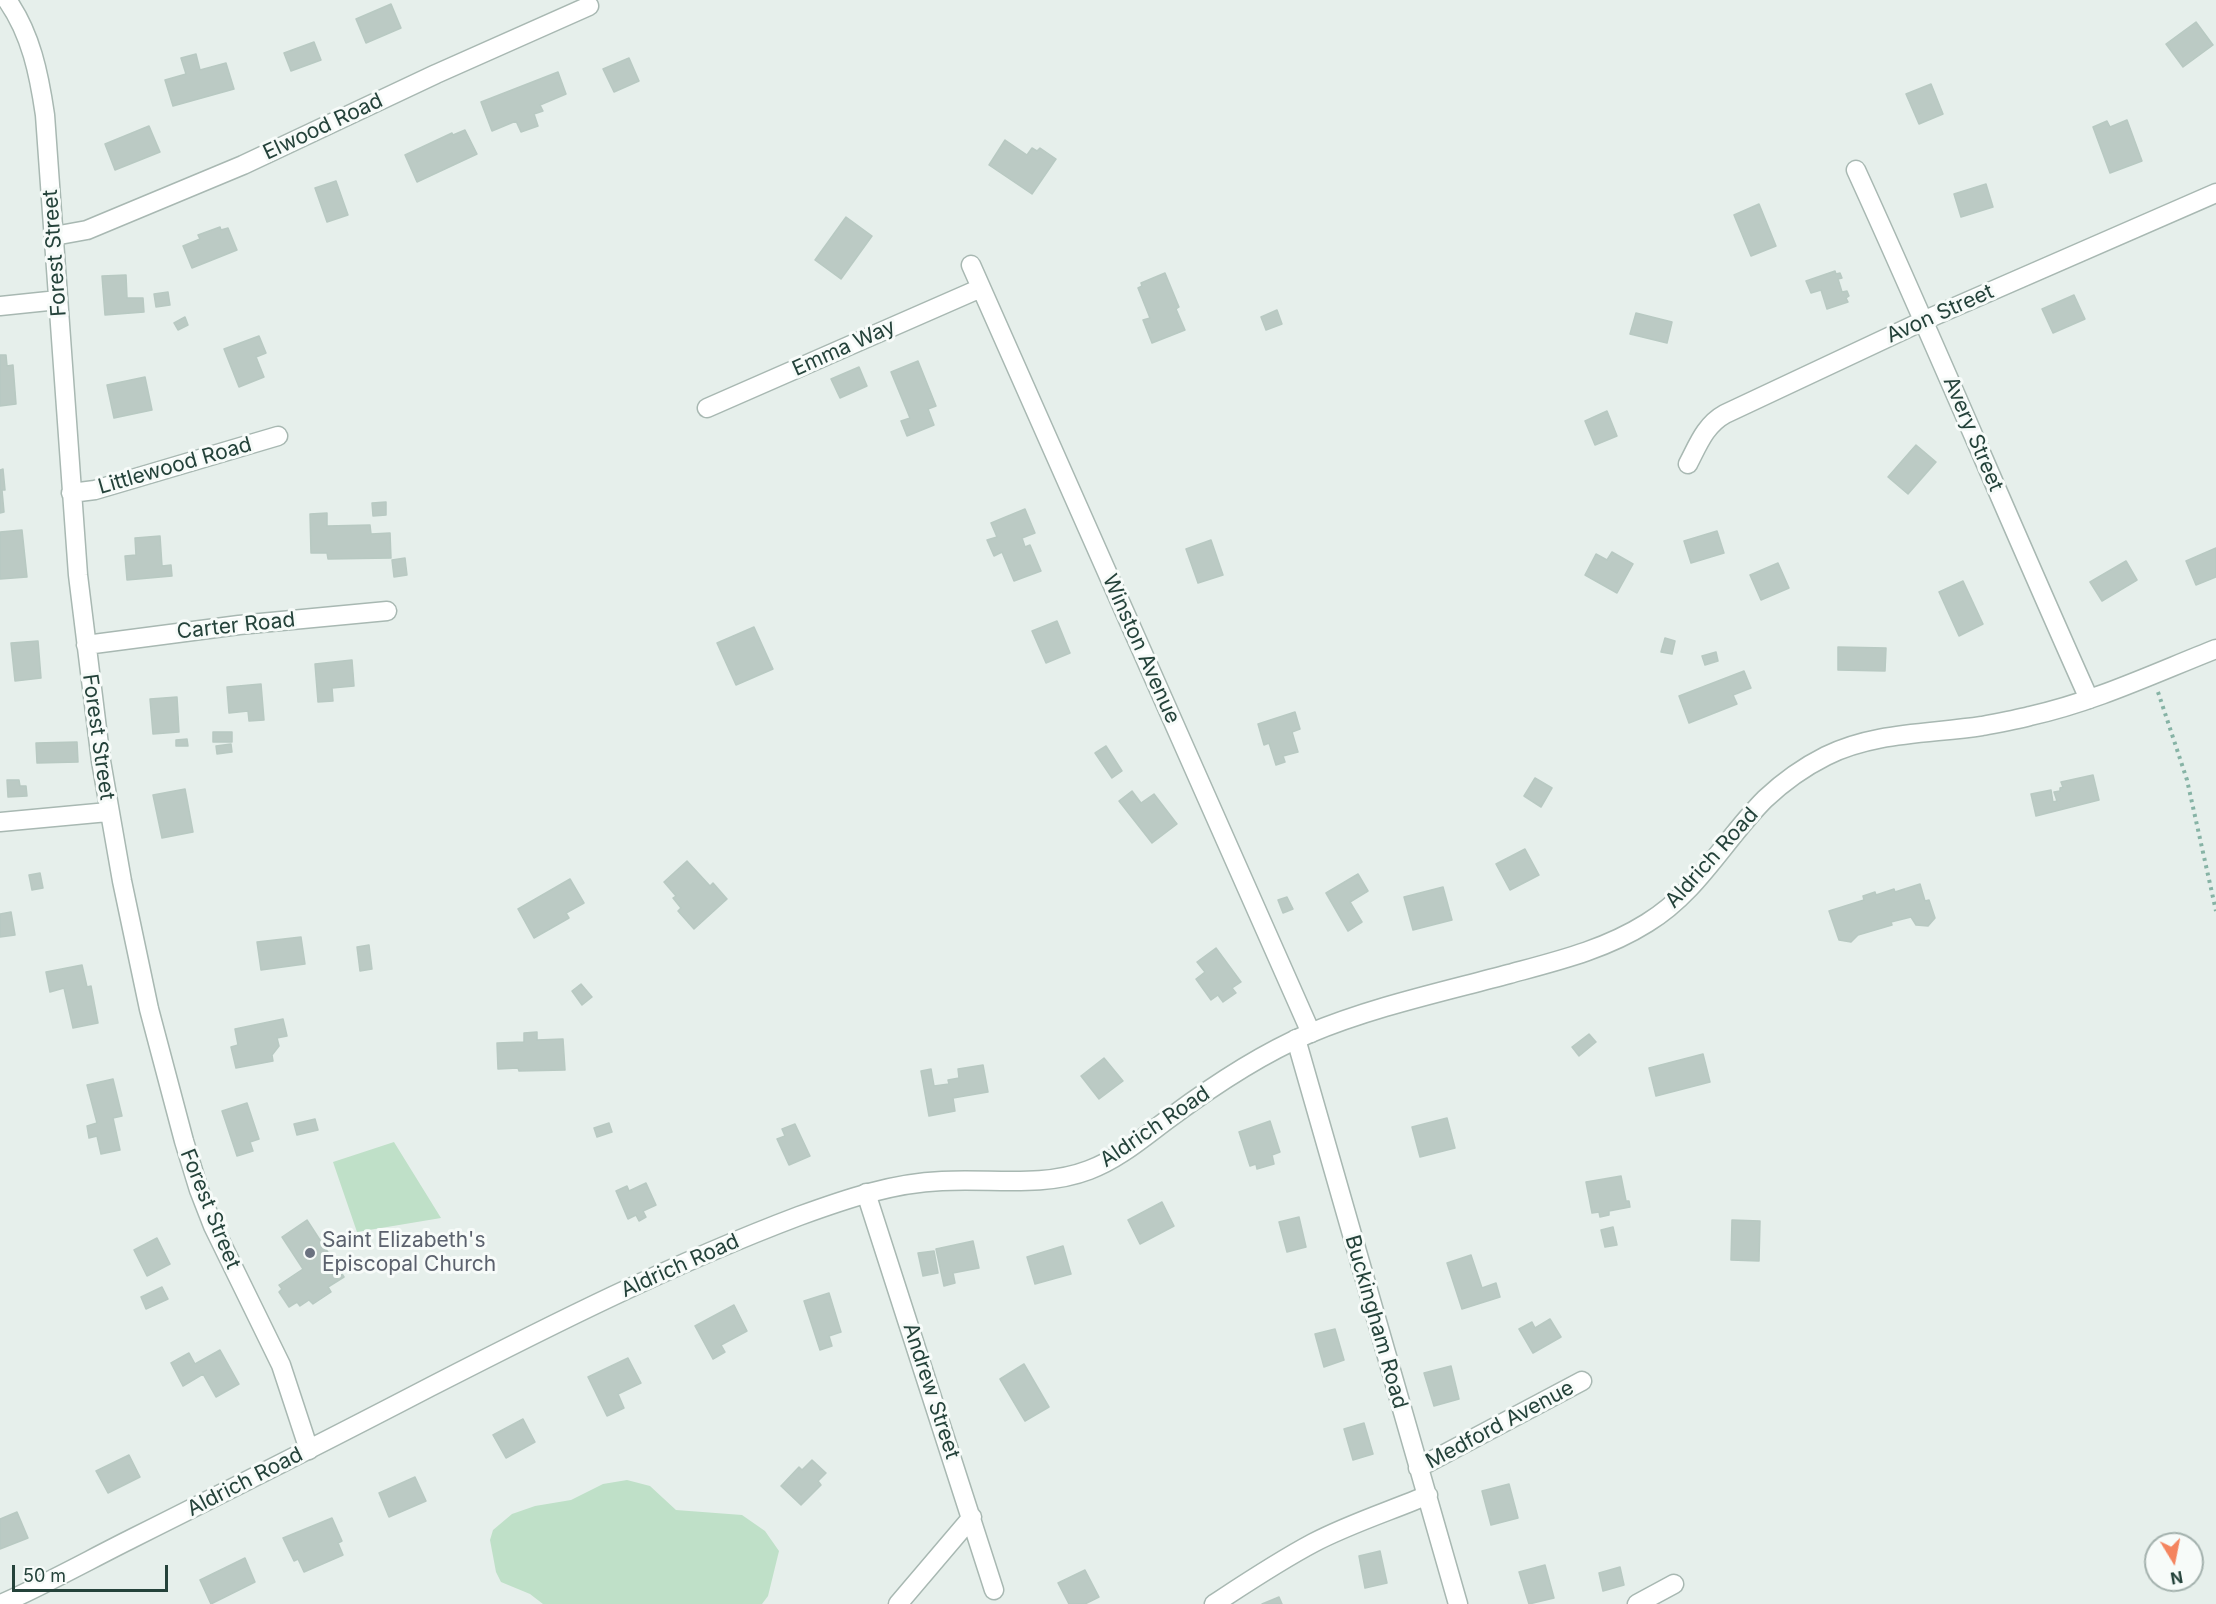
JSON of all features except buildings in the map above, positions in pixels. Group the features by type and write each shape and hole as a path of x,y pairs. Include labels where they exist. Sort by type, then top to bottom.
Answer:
{"street":[{"name":"Forest Street","path":"7,0 26,36 39,76 45,114 71,493 86,645 108,812 149,1009 183,1142 213,1226 281,1365 309,1450"},
{"name":"Elwood Road","path":"54,236 87,230 243,165 425,79 589,6"},
{"name":"Avery Street","path":"1856,170 1925,320 2007,516 2089,699"},
{"name":"Avon Street","path":"1688,464 1706,429 1718,418 1925,320 2216,193"},
{"name":"Winston Avenue","path":"971,265 1303,1036"},
{"name":"Emma Way","path":"706,408 981,288"},
{"path":"0,306 58,300"},
{"name":"Littlewood Road","path":"71,493 95,490 278,436"},
{"name":"Carter Road","path":"86,645 239,625 387,611"},
{"name":"Aldrich Road","path":"1,1604 309,1450 545,1328 750,1235 866,1193 934,1181 1042,1181 1082,1173 1118,1155 1213,1087 1270,1052 1303,1036 1391,1006 1576,956 1634,931 1672,906 1763,801 1782,784 1818,760 1839,750 1896,736 1982,726 2027,717 2089,699 2216,649"},
{"path":"0,822 108,812"},
{"name":"Buckingham Road","path":"1303,1036 1418,1468 1428,1494 1458,1604"},
{"name":"Andrew Street","path":"866,1193 994,1590"},
{"name":"Medford Avenue","path":"1418,1468 1582,1382"},
{"path":"1214,1604 1312,1544 1428,1494"},
{"path":"898,1604 972,1517"},
{"path":"1637,1604 1674,1584"}],"path":[{"path":"2151,675 2166,712 2187,780 2216,911"}],"green space":[{"path":"394,1142 441,1218 357,1232 333,1162"},
{"path":"627,1480 650,1486 676,1510 742,1515 765,1531 779,1551 768,1596 762,1604 543,1604 530,1594 501,1582 496,1572 490,1540 493,1530 512,1514 535,1506 571,1500 603,1484"}],"place":[{"name":"Saint Elizabeth's Episcopal Church","path":"310,1253"}]}
